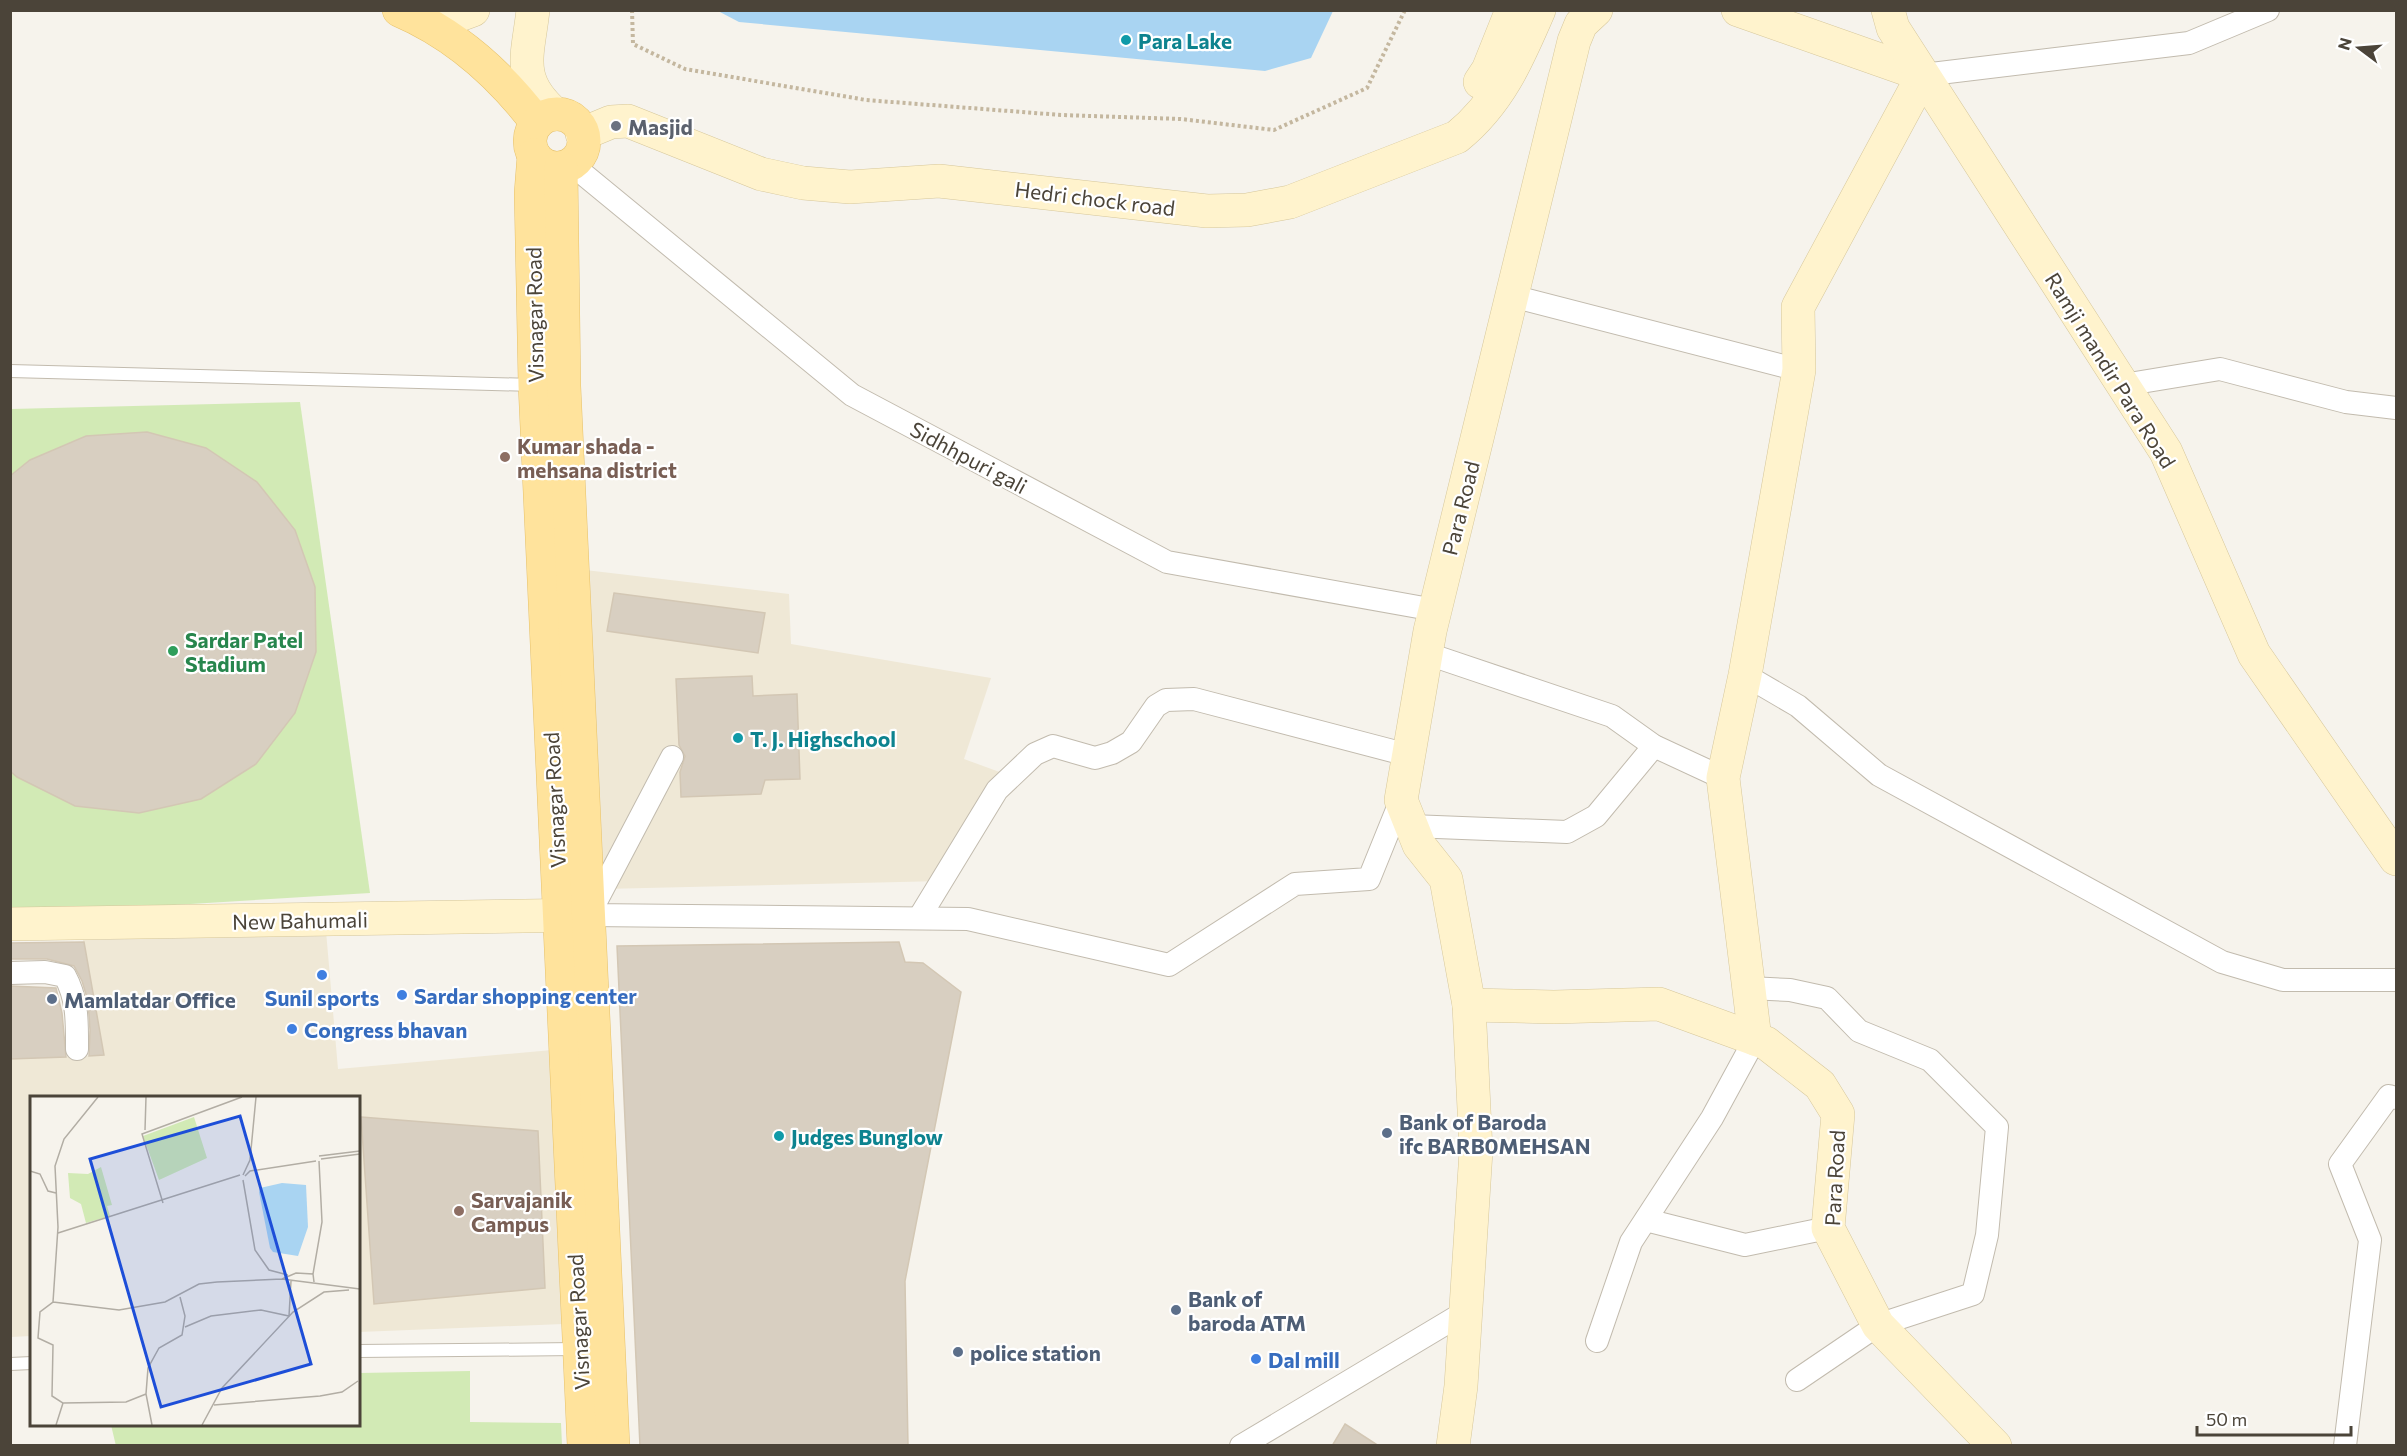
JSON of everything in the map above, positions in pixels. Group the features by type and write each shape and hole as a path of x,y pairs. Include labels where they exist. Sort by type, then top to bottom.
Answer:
{"main road":[{"path":"410,15 462,45 498,77 559,140"},
{"name":"Visnagar Road","path":"559,140 549,386 594,1348 613,1446"},
{"name":"Visnagar Road","path":"584,1446 594,1348"}],"street":[{"path":"410,15 446,20 473,10"},
{"path":"498,77 513,10"},
{"path":"533,10 525,69 559,140"},
{"name":"Hedri chock road","path":"559,140 590,108 610,102 634,101 654,106 767,153 807,162 851,165 939,159 1208,190 1245,189 1284,181 1446,118 1463,104 1488,70 1512,10"},
{"name":"Hedri chock road","path":"559,140 611,122 628,121 761,174 803,183 850,187 939,181 1207,211 1247,210 1290,202 1457,137 1479,119 1507,81 1539,10"},
{"name":"Para Road","path":"1406,813 1408,755 1435,610 1512,296 1572,26 1581,24 1596,10"},
{"path":"1738,10 1923,75 2190,43 2268,10"},
{"name":"Ramji mandir Para Road","path":"1888,10 1893,28 2166,452 2254,654 2397,859"},
{"path":"1598,1341 1631,1242 1712,1118 1755,1039 1723,778 1745,675 1799,370 1798,307 1923,75"},
{"name":"Sidhhpuri gali","path":"559,140 852,395 1167,562 1435,610"},
{"path":"1512,296 1799,370"},
{"path":"2122,385 2220,369 2346,402 2397,408"},
{"path":"1428,654 1612,716 1654,746 1723,778"},
{"path":"1745,675 1798,706 1879,775 2222,962 2283,980 2397,980"},
{"path":"919,918 997,790 1035,754 1053,747 1095,758 1113,753 1131,742 1156,706 1166,700 1194,699 1408,755"},
{"path":"1406,813 1567,832 1596,816 1654,746"},
{"path":"574,916 672,757"},
{"path":"574,916 968,919 1169,964 1295,884 1369,879 1406,813"},
{"path":"1406,813 1419,845 1446,879 1469,1005 1476,1151 1461,1386 1453,1446"},
{"name":"New Bahumali","path":"10,924 574,916"},
{"path":"10,973 45,972 65,976 73,992 77,1013 77,1049"},
{"path":"1749,988 1790,990 1827,998 1859,1031 1930,1060 1997,1127 1987,1235 1973,1294 1878,1325 1797,1380"},
{"name":"Para Road","path":"1469,1005 1554,1007 1659,1004 1766,1043 1820,1085 1838,1114 1828,1228 1878,1325 1995,1446"},
{"path":"2345,1446 2370,1240 2340,1164 2389,1096 2397,1098"},
{"path":"1646,1220 1745,1245 1828,1228"},
{"path":"1241,1446 1465,1312"}],"lane":[{"path":"10,371 549,386"},
{"path":"360,1351 594,1348"},
{"path":"10,1364 30,1363"}],"path":[{"path":"632,10 633,44 685,69 866,100 1061,115 1181,119 1274,130 1367,88 1405,10"}],"shaded area":[{"path":"585,570 789,594 791,644 991,678 964,759 1005,774 942,881 603,889"},
{"name":"Sarvajanik Campus","path":"326,931 338,1069 552,1050 563,1324 360,1332 360,1096 30,1096 30,1336 11,1337 10,1059 104,1055 83,940"}],"green space":[{"name":"Sardar Patel Stadium","path":"300,402 370,893 11,915 11,409"},
{"path":"470,1371 470,1422 561,1423 562,1445 116,1446 111,1426 360,1426 360,1373"}],"water":[{"name":"Para Lake","path":"718,11 1333,11 1311,58 1265,71 739,22"}],"building":[{"name":"Sardar Patel Stadium","path":"147,432 206,448 257,482 295,530 315,587 316,652 295,713 256,764 201,799 139,813 75,806 17,777 10,771 10,476 30,460 86,436"},
{"path":"614,593 765,613 758,653 607,631"},
{"name":"T. J. Highschool","path":"752,676 753,696 797,694 800,779 765,780 761,794 681,797 680,772 685,756 679,745 676,679"},
{"path":"84,942 104,1055 89,1056 88,1001 82,981 74,966 47,959 10,959 10,943"},
{"name":"Judges Bunglow","path":"899,942 905,962 923,963 961,992 905,1281 908,1446 640,1446 617,946"},
{"path":"10,986 56,988 62,1013 66,1057 10,1059"},
{"path":"361,1117 538,1131 545,1288 374,1304"},
{"path":"1345,1424 1379,1446 1332,1446"}],"place":[{"name":"Para Lake","path":"1126,40"},
{"name":"Masjid","path":"616,126"},
{"name":"Kumar shada - mehsana district","path":"505,457"},
{"name":"Sardar Patel Stadium","path":"173,651"},
{"name":"T. J. Highschool","path":"738,738"},
{"name":"Sunil sports","path":"322,975"},
{"name":"Sardar shopping center","path":"402,995"},
{"name":"Mamlatdar Office","path":"52,999"},
{"name":"Congress bhavan","path":"292,1029"},
{"name":"Bank of Baroda ifc BARB0MEHSAN","path":"1387,1133"},
{"name":"Judges Bunglow","path":"779,1136"},
{"name":"Sarvajanik Campus","path":"459,1211"},
{"name":"Bank of baroda ATM","path":"1176,1310"},
{"name":"police station","path":"958,1352"},
{"name":"Dal mill","path":"1256,1359"}]}
